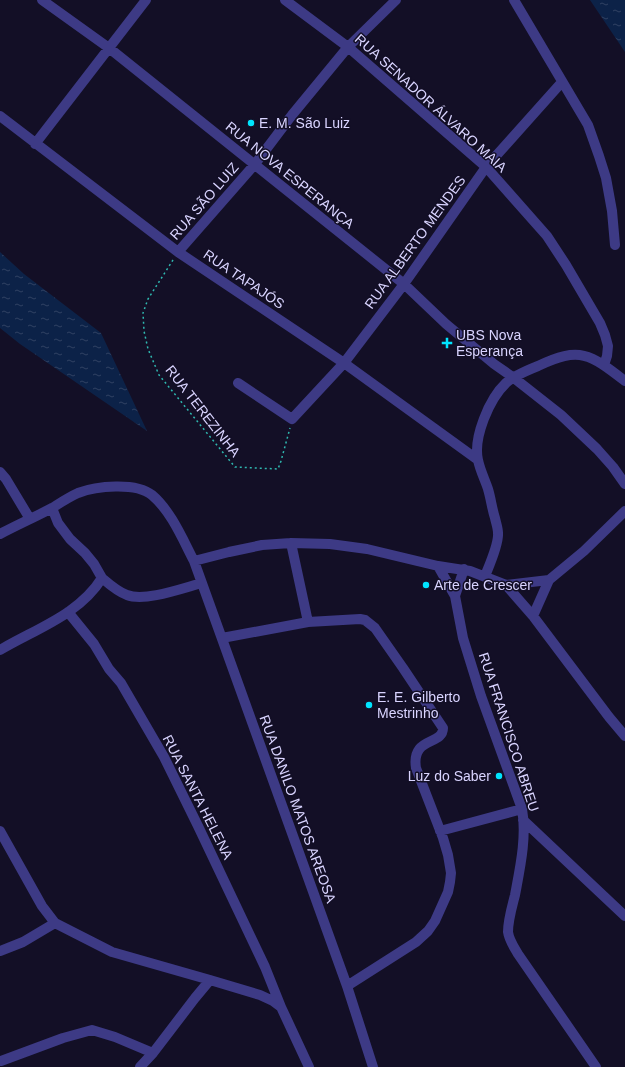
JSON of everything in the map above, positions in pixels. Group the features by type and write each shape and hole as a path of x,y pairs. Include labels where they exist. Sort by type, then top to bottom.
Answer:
{"street":[{"name":"RUA NOVA ESPERANÇA","path":"42,0 109,48 255,164 404,284 446,324 494,364 562,415 613,467 625,484"},
{"path":"35,144 146,0"},
{"name":"RUA SENADOR ÁLVARO MAIA","path":"285,0 348,47 486,166 547,236 566,265 600,323 605,335 608,346 604,365"},
{"name":"RUA SÃO LUIZ","path":"178,252 255,164 292,115 348,47 396,0"},
{"path":"514,0 588,125 600,156 606,178 612,211 615,245"},
{"name":"RUA ALBERTO MENDES","path":"292,419 344,363 404,284 486,166 562,82"},
{"name":"RUA TAPAJÓS","path":"0,116 178,252 344,363 478,460"},
{"path":"485,576 497,542 498,534 488,491 478,460 477,443 489,406 498,392 507,382 514,378 545,362 570,354 584,355 604,365 625,381"},
{"path":"238,383 292,419"},
{"path":"0,472 6,479 30,519"},
{"name":"RUA DANILO MATOS AREOSA","path":"0,534 78,493 117,486 135,488 150,494 169,514 194,561 347,986 373,1067"},
{"path":"52,508 58,523 70,539 85,553 94,564 102,578 121,593 127,596 142,598 202,583"},
{"path":"533,616 550,580 584,551 625,511"},
{"path":"194,561 262,545 291,543 330,544 367,549 438,566 470,570 485,576 506,585 533,616 609,718 625,736"},
{"path":"291,543 308,622"},
{"name":"RUA FRANCISCO ABREU","path":"438,566 455,596 463,638 481,696 522,809 524,820 523,846 509,921 508,932 510,940 518,954 596,1067"},
{"name":"RUA FRANCISCO ABREU","path":"455,596 464,570"},
{"path":"0,650 68,612 92,593 102,578"},
{"path":"506,585 550,580"},
{"name":"RUA SANTA HELENA","path":"68,612 94,644 109,670 121,683 164,757 262,960 281,1007 309,1067"},
{"path":"222,638 308,622 360,618 366,620 375,628 442,728 443,731 441,735 419,748 415,756 416,768 448,855 451,873 448,892 436,921 428,931 416,942 347,986"},
{"path":"440,831 522,809"},
{"path":"524,820 625,916"},
{"path":"0,831 42,906 55,924 112,952 260,996 273,1001 281,1007"},
{"path":"0,951 23,942 55,924"},
{"path":"140,1067 210,980"},
{"path":"1,1061 63,1038 92,1030 115,1037 152,1053"}],"path":[{"name":"RUA SÃO LUIZ","path":"148,299 178,252"},
{"name":"RUA TEREZINHA","path":"148,299 143,313 144,331 148,349 159,375 235,467 278,469 292,419"}],"water":[{"path":"590,0 625,0 625,52"},
{"path":"0,252 24,274 101,333 147,431 20,344 0,328"}],"place":[{"name":"E. M. São Luiz","path":"251,123"},
{"name":"UBS Nova Esperança","path":"447,343"},
{"name":"Arte de Crescer","path":"426,585"},
{"name":"E. E. Gilberto Mestrinho","path":"369,705"},
{"name":"Luz do Saber","path":"499,776"}]}
